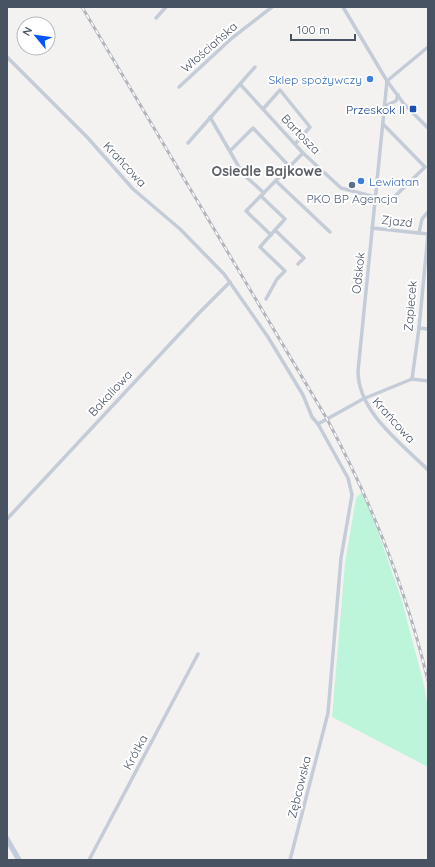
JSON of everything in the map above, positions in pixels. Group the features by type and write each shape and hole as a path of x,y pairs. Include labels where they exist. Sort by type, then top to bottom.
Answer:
{"main road":[{"path":"7,839 19,860"}],"street":[{"path":"156,18 166,7"},
{"name":"Włościańska","path":"179,87 232,38 272,7"},
{"path":"343,7 387,81 404,104 428,128"},
{"path":"387,81 428,47"},
{"name":"Krańcowa","path":"7,57 87,136 134,189 180,229 224,274 268,338 303,395 312,417 318,424"},
{"path":"188,143 255,67"},
{"name":"Odskok","path":"363,399 359,384 358,371 387,81"},
{"name":"Bartosza","path":"240,84 303,153 342,188 375,197"},
{"path":"263,108 280,90 310,127 295,144"},
{"path":"395,91 389,91 386,96 388,102 404,104"},
{"path":"385,106 397,99 398,95"},
{"path":"210,117 243,174 285,219 260,247 285,271 277,279 266,299"},
{"name":"Zjazd","path":"375,197 390,201 425,167 382,124"},
{"path":"230,151 253,128 289,166"},
{"path":"270,235 246,211 303,153"},
{"path":"276,181 330,232"},
{"name":"Zjazd","path":"419,233 422,218 428,212"},
{"name":"Zjazd","path":"372,228 428,234"},
{"path":"275,230 304,258 298,264"},
{"name":"Zapiecek","path":"412,379 419,328 422,281 428,234"},
{"path":"422,281 428,282"},
{"name":"Bakaliowa","path":"7,519 151,364 230,282"},
{"path":"419,328 428,329"},
{"path":"318,424 363,399 412,379 428,381"},
{"name":"Krańcowa","path":"363,399 374,416 428,470"},
{"name":"Zębcowska","path":"290,860 326,720 341,558 352,495 348,478 318,424"},
{"name":"Krótka","path":"89,860 198,654"}],"green space":[{"path":"362,492 377,529 402,601 424,685 428,708 428,767 332,717 345,563 356,498"}],"railway":[{"path":"82,7 327,419 359,482 386,547 409,613 428,681"}],"place":[{"name":"Sklep spożywczy","path":"370,79"},
{"name":"Przeskok II","path":"413,109"},
{"name":"Lewiatan","path":"361,181"},
{"name":"PKO BP Agencja","path":"352,185"}],"district":[{"name":"Osiedle Bajkowe","path":"267,171"}]}
